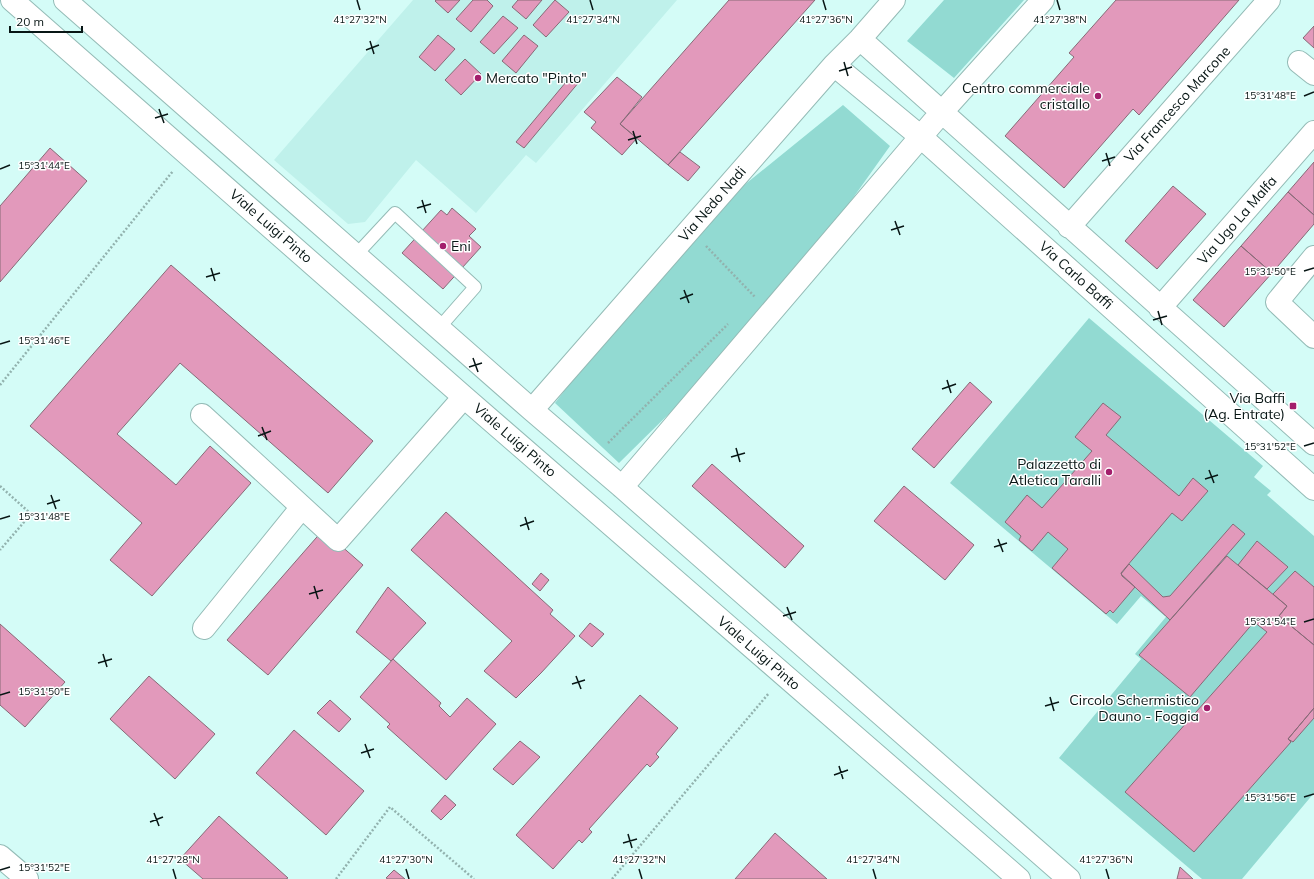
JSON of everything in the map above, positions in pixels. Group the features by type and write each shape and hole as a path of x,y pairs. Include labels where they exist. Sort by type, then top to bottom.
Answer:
{"street":[{"name":"Viale Luigi Pinto","path":"12,0 464,397 1019,879"},
{"path":"65,0 1069,879"},
{"path":"622,487 941,113 1043,0"},
{"name":"Via Francesco Marcone","path":"1069,226 1269,0"},
{"name":"Via Nedo Nadi","path":"532,410 834,65 860,39 892,1"},
{"path":"860,39 941,113 1314,444"},
{"name":"Via Carlo Baffi","path":"834,65 921,137 1314,489"},
{"name":"Via Ugo La Malfa","path":"1160,308 1314,132"},
{"path":"1314,257 1277,302 1314,337"},
{"path":"400,340 431,321"},
{"path":"202,415 338,540 464,397"},
{"path":"204,628 302,507"},
{"path":"775,666 796,639"},
{"path":"0,856 27,879"}],"lane":[{"path":"356,255 395,213 475,287 431,321"}],"path":[{"path":"0,385 188,153"},
{"path":"690,229 770,313"},
{"path":"750,303 755,297"},
{"path":"591,460 733,320"},
{"path":"0,486 31,514 0,550"},
{"path":"612,879 774,688"},
{"path":"336,879 390,807 474,879"}],"shaded area":[{"name":"Mercato \"Pinto\"","path":"413,0 677,0 536,163 526,155 476,213 416,160 365,222 348,224 274,160"},
{"path":"944,0 1024,0 954,78 907,41"},
{"path":"843,105 890,146 771,313 619,463 555,403 690,229"},
{"path":"1089,318 1263,466 1254,477 1271,491 1267,495 1314,536 1314,793 1242,879 1202,879 1059,758 1141,659 1135,654 1186,593 1165,616 1141,596 1117,624 950,483"}],"building":[{"path":"460,0 448,13 435,1"},
{"path":"473,0 487,0 493,6 471,32 456,19"},
{"path":"518,0 542,0 526,19 512,7"},
{"path":"555,0 569,12 546,37 533,25"},
{"path":"729,0 815,0 668,165 620,124"},
{"name":"Centro commerciale cristallo","path":"1116,0 1239,0 1139,115 1133,109 1064,188 1005,136 1074,57 1069,53"},
{"path":"503,16 518,28 494,54 480,42"},
{"path":"1314,26 1314,48 1303,38"},
{"path":"438,35 455,49 435,71 419,57"},
{"path":"524,35 538,46 516,73 502,61"},
{"path":"465,59 481,74 461,95 445,80"},
{"path":"571,76 579,82 524,148 516,142"},
{"path":"617,77 642,97 620,124 637,138 622,155 591,128 596,122 584,112"},
{"path":"50,148 87,181 0,282 0,206"},
{"path":"680,152 700,167 688,181 668,165"},
{"path":"1314,162 1314,215 1288,192"},
{"path":"1173,186 1206,214 1157,269 1125,241"},
{"path":"1288,192 1314,215 1314,224 1272,273 1241,246"},
{"path":"452,208 476,229 469,236 481,247 443,289 402,253 441,210 447,215"},
{"path":"1241,246 1272,273 1224,327 1193,300"},
{"path":"171,265 373,441 328,493 180,363 117,434 176,485 210,446 251,483 152,596 110,560 142,523 30,426"},
{"path":"970,382 992,402 934,468 912,449"},
{"path":"1103,403 1121,417 1106,435 1179,496 1193,478 1208,491 1182,521 1172,513 1121,573 1122,576 1135,587 1113,613 1110,610 1106,614 1052,568 1068,549 1048,532 1032,551 1019,540 1021,536 1005,522 1027,495 1042,508 1092,451 1075,437"},
{"path":"712,464 804,546 785,568 692,486"},
{"path":"904,486 974,545 945,580 874,521"},
{"path":"446,512 553,610 550,614 575,636 516,698 484,671 512,641 411,550"},
{"path":"1233,524 1245,534 1170,620 1121,574 1129,564 1163,597 1170,596"},
{"path":"323,530 363,565 268,675 227,640"},
{"path":"1257,541 1288,567 1267,589 1238,565"},
{"path":"1227,556 1287,606 1279,616 1314,645 1314,708 1288,739 1291,742 1194,852 1125,792 1267,632 1254,622 1190,697 1139,655"},
{"path":"1295,571 1314,587 1314,645 1279,616 1287,606 1273,594"},
{"path":"541,573 549,580 540,591 532,584"},
{"path":"388,587 426,623 391,661 356,632"},
{"path":"590,623 604,634 592,647 579,636"},
{"path":"0,624 65,682 25,727 0,705"},
{"path":"393,659 441,703 439,706 450,717 467,698 496,724 446,780 387,727 390,724 360,697"},
{"path":"149,676 215,734 175,779 110,719"},
{"path":"640,695 678,728 656,754 659,757 650,767 647,764 589,829 592,832 582,843 579,840 553,869 516,835"},
{"path":"330,700 351,719 339,732 317,713"},
{"path":"1314,708 1314,718 1293,742 1288,739"},
{"path":"294,730 364,791 326,835 256,773"},
{"path":"520,741 540,757 513,785 493,769"},
{"path":"445,795 456,805 441,820 431,811"},
{"path":"219,816 288,878 203,879 180,859"},
{"path":"775,833 827,879 735,879"},
{"path":"1180,867 1193,879 1177,879"},
{"path":"394,870 405,879 386,878"}],"place":[{"name":"Mercato \"Pinto\"","path":"478,78"},
{"name":"Centro commerciale cristallo","path":"1098,96"},
{"name":"Eni","path":"443,246"},
{"name":"Via Baffi (Ag. Entrate)","path":"1293,406"},
{"name":"Palazzetto di Atletica Taralli","path":"1109,472"},
{"name":"Circolo Schermistico Dauno - Foggia","path":"1207,708"}]}
